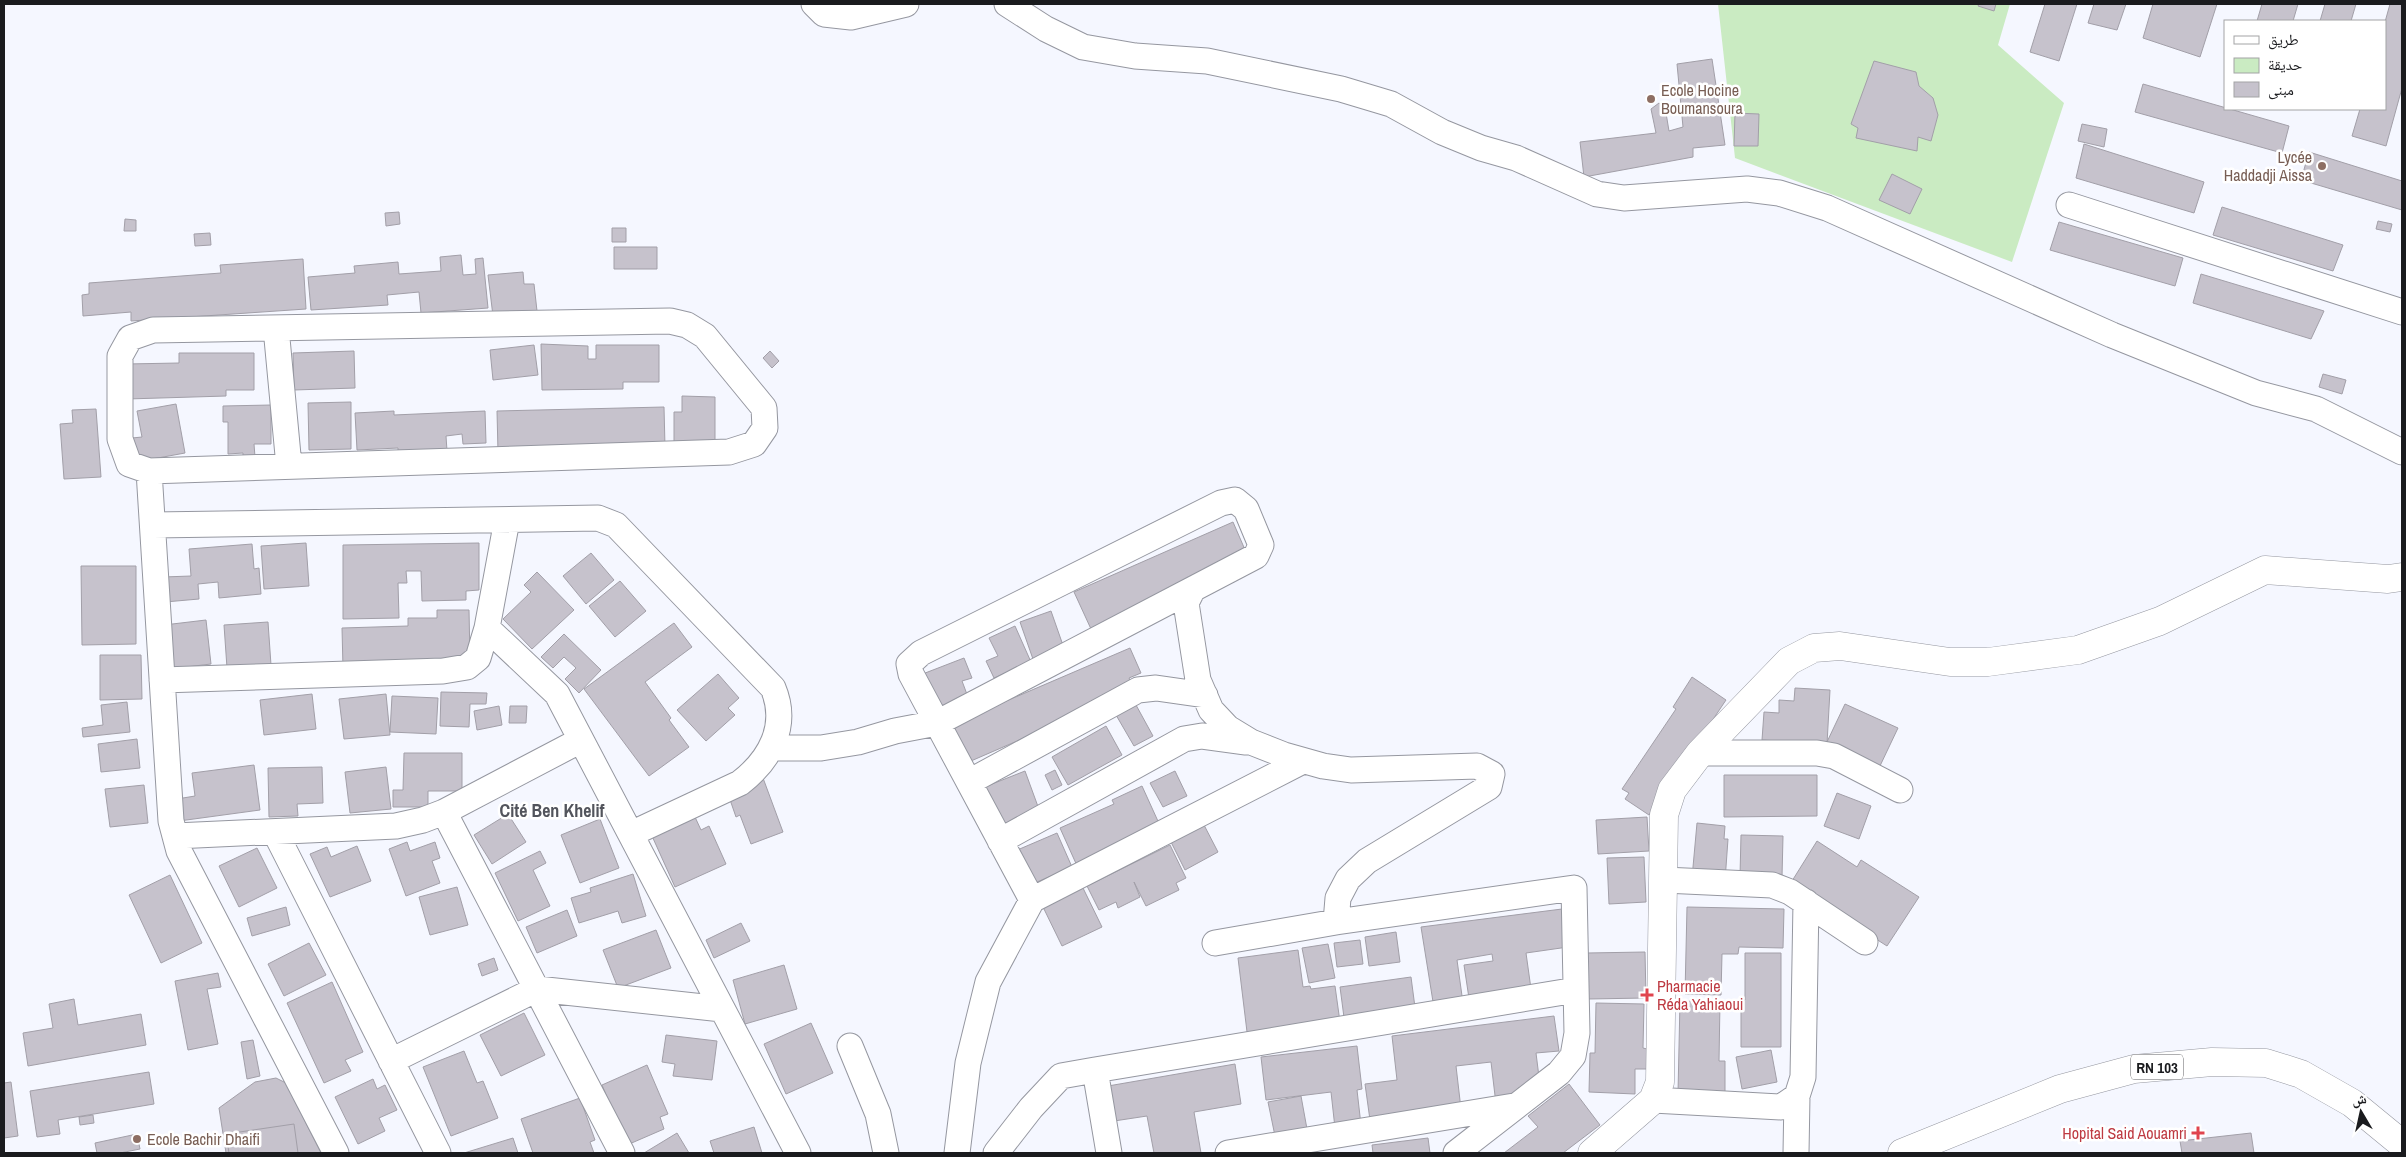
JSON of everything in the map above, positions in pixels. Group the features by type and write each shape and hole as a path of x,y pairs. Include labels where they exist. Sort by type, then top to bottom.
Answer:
{"street":[{"path":"814,4 824,14 851,17 906,4"},
{"path":"1007,4 1046,29 1082,47 1135,56 1207,61 1341,89 1391,104 1442,132 1481,148 1516,158 1597,194 1624,198 1747,189 1779,193 1827,208 2112,335 2256,393 2316,409 2402,452"},
{"path":"2069,205 2402,312"},
{"path":"670,321 686,325 704,336 764,408 765,428 754,444 729,452 150,471 129,464 120,439 120,356 130,338 153,330 276,328 670,321"},
{"path":"276,328 289,466"},
{"path":"150,471 171,821 179,851 336,1153"},
{"path":"771,748 822,748 858,742 895,731 937,723 1256,556 1261,545 1246,509 1235,500 1221,503 921,653 909,664 911,674 937,723 968,782 1032,900"},
{"path":"153,526 598,518 616,525 773,688 778,700 780,718 771,748 754,772 740,782 631,834"},
{"path":"162,680 443,671 467,668 478,658 487,628 506,520"},
{"path":"1592,1153 1653,1100 1660,1082 1664,815 1672,790 1700,753 1789,662 1814,648 1840,646 1950,662 1988,662 2078,650 2160,621 2265,570 2388,579 2402,577"},
{"path":"1193,589 1186,603 1198,680 1211,710 1228,728 1251,742"},
{"path":"487,628 557,694 798,1153"},
{"path":"968,782 1138,690 1156,688 1205,695"},
{"path":"1000,841 1184,739 1202,736 1251,742 1323,766 1351,770 1477,766 1492,774 1489,787 1484,791 1367,861 1348,879 1338,898 1336,922"},
{"path":"175,836 396,826 423,820 444,812 582,740"},
{"path":"1700,753 1816,753 1834,756 1900,790"},
{"path":"956,1153 968,1063 988,982 1032,900 1303,760"},
{"path":"444,812 622,1153"},
{"path":"275,832 438,1153"},
{"path":"1664,880 1772,885 1790,892 1865,942"},
{"path":"1215,943 1336,922 1574,888 1577,1033 1573,1056 1558,1073 1456,1153"},
{"path":"1796,1153 1797,1096 1802,1077 1806,902"},
{"path":"391,1061 537,989 722,1009"},
{"path":"996,1153 1031,1108 1061,1076 1576,990"},
{"path":"850,1046 878,1114 886,1153"},
{"name":"RN 103","path":"1902,1153 2060,1090 2134,1069 2212,1062 2266,1062 2301,1074 2352,1103 2402,1144"},
{"path":"1095,1070 1109,1153"},
{"path":"1653,1100 1780,1107 1797,1096"},
{"path":"1228,1153 1517,1105"}],"green space":[{"path":"1718,4 2010,4 1998,45 2064,103 2012,262 1735,158"}],"building":[{"path":"1979,4 1996,4 1994,11 1978,6"},
{"path":"2045,4 2077,4 2059,61 2030,52"},
{"path":"2094,4 2126,4 2117,30 2088,23"},
{"path":"2153,4 2217,4 2200,57 2143,38"},
{"path":"2262,4 2298,4 2293,20 2257,20"},
{"path":"2325,4 2356,4 2351,20 2320,20"},
{"path":"2390,4 2402,4 2402,88 2386,146 2352,136 2360,110 2386,110 2386,20"},
{"path":"1712,59 1725,145 1693,148 1693,157 1584,177 1580,142 1656,133 1651,109 1659,103 1665,107 1669,131 1683,127 1677,64"},
{"path":"1874,61 1916,72 1919,86 1933,98 1938,115 1931,141 1918,137 1917,151 1856,138 1858,128 1851,124"},
{"path":"2143,84 2224,107 2224,110 2233,110 2289,126 2282,153 2135,112"},
{"path":"1735,113 1759,114 1758,146 1734,146"},
{"path":"2082,124 2107,129 2104,147 2078,141"},
{"path":"2084,144 2204,182 2194,213 2076,178"},
{"path":"2309,152 2402,181 2402,210 2301,180"},
{"path":"1892,174 1922,189 1910,214 1879,200"},
{"path":"2222,207 2343,245 2333,271 2213,235"},
{"path":"399,212 400,224 386,226 385,213"},
{"path":"125,219 136,220 136,231 124,231"},
{"path":"2378,221 2392,224 2390,232 2376,229"},
{"path":"2059,222 2183,258 2175,286 2050,250"},
{"path":"612,228 626,228 626,242 612,242"},
{"path":"210,233 211,245 195,246 194,234"},
{"path":"614,247 657,247 657,269 614,269"},
{"path":"461,255 463,275 476,274 475,259 483,258 488,308 421,313 419,292 387,295 388,305 311,310 308,277 355,273 354,266 398,262 399,274 441,271 440,257"},
{"path":"303,259 306,309 131,321 131,312 83,316 82,295 89,294 89,283 221,273 220,265"},
{"path":"523,272 524,284 534,284 537,311 493,316 488,275"},
{"path":"2201,274 2324,311 2311,339 2193,303"},
{"path":"541,344 588,346 588,359 596,359 596,345 659,345 659,382 623,382 623,389 542,390"},
{"path":"534,345 538,375 493,380 490,350"},
{"path":"354,351 355,388 294,390 293,353"},
{"path":"770,351 779,361 772,368 763,358"},
{"path":"179,353 254,353 254,390 226,390 226,396 127,399 126,364 179,363"},
{"path":"2323,374 2346,380 2342,394 2319,387"},
{"path":"682,396 715,397 715,445 674,445 674,412 682,412"},
{"path":"351,402 351,449 309,450 308,403"},
{"path":"176,404 185,453 136,462 132,438 142,437 137,411"},
{"path":"271,405 271,444 254,444 255,457 243,458 243,453 228,454 228,422 223,422 223,406"},
{"path":"664,407 665,447 498,452 497,411"},
{"path":"96,409 101,477 64,479 60,424 73,423 72,410"},
{"path":"394,411 394,415 485,411 486,443 463,444 462,434 446,436 447,451 398,454 398,448 357,450 355,413"},
{"path":"1233,522 1249,559 1091,629 1074,592"},
{"path":"306,543 309,586 264,589 261,546"},
{"path":"479,543 479,590 466,591 466,600 422,601 421,571 406,571 407,583 398,583 399,618 343,619 343,545"},
{"path":"252,544 254,569 259,568 261,594 219,598 218,582 198,584 199,599 165,602 163,577 191,576 189,549"},
{"path":"591,553 614,580 586,604 563,576"},
{"path":"81,566 136,566 136,644 82,645"},
{"path":"537,572 574,610 532,649 503,619 531,592 524,585"},
{"path":"620,581 646,611 615,637 589,606"},
{"path":"437,610 469,610 470,659 343,668 342,628 408,626 408,618 437,618"},
{"path":"1051,611 1065,651 1034,662 1020,622"},
{"path":"206,620 211,664 169,669 164,625"},
{"path":"268,622 271,665 227,668 224,625"},
{"path":"674,623 692,647 645,682 689,747 649,776 584,689"},
{"path":"1015,626 1031,662 994,678 986,661 998,656 989,638"},
{"path":"564,634 601,670 579,693 565,679 576,668 564,657 553,668 541,657"},
{"path":"1130,648 1141,673 1129,678 1135,690 964,764 948,726"},
{"path":"100,655 141,655 142,699 100,700"},
{"path":"964,658 972,678 962,681 968,697 933,710 920,675"},
{"path":"718,674 739,698 728,708 735,715 706,741 677,710"},
{"path":"1692,677 1726,700 1649,815 1625,799 1629,793 1622,789 1676,709 1673,707"},
{"path":"1795,688 1830,690 1827,744 1762,740 1764,712 1779,713 1779,700 1794,701"},
{"path":"441,692 487,693 486,704 470,704 469,727 440,726"},
{"path":"312,694 316,729 264,735 260,700"},
{"path":"386,694 390,735 344,739 339,699"},
{"path":"392,696 438,698 436,734 390,732"},
{"path":"127,702 130,732 83,737 82,728 103,725 101,705"},
{"path":"1845,704 1898,728 1879,768 1826,744"},
{"path":"1136,705 1153,736 1134,746 1116,715"},
{"path":"499,706 502,725 477,730 474,711"},
{"path":"510,706 527,706 526,723 509,723"},
{"path":"1106,726 1122,755 1068,785 1052,757"},
{"path":"137,739 140,768 101,772 98,744"},
{"path":"404,753 462,753 462,791 428,791 428,807 393,807 393,790 403,790"},
{"path":"254,765 260,810 179,821 177,799 195,796 192,773"},
{"path":"322,767 323,803 297,804 298,816 269,817 268,768"},
{"path":"386,767 391,809 350,813 345,772"},
{"path":"1055,770 1062,785 1052,790 1045,775"},
{"path":"1025,771 1040,812 997,828 982,788"},
{"path":"1175,771 1187,796 1163,807 1150,783"},
{"path":"1724,775 1817,775 1817,816 1724,817"},
{"path":"763,778 783,832 751,844 740,815 736,817 727,791"},
{"path":"144,785 148,823 110,827 105,789"},
{"path":"1142,786 1162,830 1078,868 1060,828 1114,804 1112,800"},
{"path":"1837,793 1871,806 1859,839 1824,826"},
{"path":"508,814 526,842 492,864 474,835"},
{"path":"695,817 701,830 709,826 726,864 675,887 652,836"},
{"path":"1647,817 1649,851 1598,854 1596,820"},
{"path":"600,819 619,868 580,883 561,835"},
{"path":"1697,823 1725,826 1724,839 1728,839 1725,881 1692,878"},
{"path":"1204,825 1218,852 1185,870 1171,842"},
{"path":"1057,833 1072,867 1030,885 1015,851"},
{"path":"1741,835 1783,836 1782,877 1740,876"},
{"path":"1817,841 1857,867 1861,860 1919,897 1887,946 1826,907 1792,881"},
{"path":"407,842 410,851 435,842 440,858 432,861 440,883 406,896 389,849"},
{"path":"1170,845 1186,878 1176,883 1179,890 1146,906 1134,882 1140,897 1118,908 1116,902 1099,910 1087,886"},
{"path":"357,846 371,881 330,897 310,854 327,847 331,857"},
{"path":"257,848 277,888 239,907 219,866"},
{"path":"540,851 546,863 533,870 550,906 518,921 495,873"},
{"path":"1644,857 1646,902 1609,904 1607,858"},
{"path":"633,874 646,916 622,923 618,911 579,923 571,898 591,892 590,888"},
{"path":"170,875 202,943 161,963 129,895"},
{"path":"457,887 468,925 430,935 419,897"},
{"path":"1083,888 1102,927 1062,946 1043,907"},
{"path":"286,907 290,925 252,936 247,918"},
{"path":"1687,907 1784,909 1783,948 1739,947 1738,954 1722,954 1721,995 1685,994"},
{"path":"1562,909 1568,947 1526,953 1532,996 1470,1005 1464,965 1493,961 1492,954 1457,960 1463,1003 1434,1008 1421,927"},
{"path":"567,910 577,936 537,953 526,927"},
{"path":"741,923 750,941 714,958 706,940"},
{"path":"656,930 671,968 618,988 603,950"},
{"path":"1396,932 1400,962 1369,966 1365,937"},
{"path":"1360,940 1363,964 1337,967 1334,943"},
{"path":"309,943 326,975 284,996 268,964"},
{"path":"1328,944 1335,978 1309,983 1302,948"},
{"path":"1298,950 1303,987 1310,986 1311,989 1335,986 1340,1022 1248,1040 1238,958"},
{"path":"1645,952 1646,998 1588,999 1587,953"},
{"path":"1745,953 1781,953 1781,1047 1741,1047 1741,999 1745,1000"},
{"path":"494,958 498,970 482,976 478,964"},
{"path":"784,965 797,1009 745,1024 733,980"},
{"path":"218,973 221,987 207,989 218,1044 188,1050 175,981"},
{"path":"1411,977 1416,1015 1345,1025 1340,987"},
{"path":"332,982 363,1052 345,1060 351,1071 324,1083 287,1003"},
{"path":"74,999 78,1025 141,1014 146,1045 28,1066 23,1033 53,1028 49,1004"},
{"path":"1680,1001 1720,1002 1719,1061 1725,1061 1725,1094 1678,1093"},
{"path":"1596,1003 1644,1004 1643,1048 1647,1049 1647,1069 1635,1069 1635,1094 1589,1092 1590,1053 1595,1053"},
{"path":"524,1013 545,1055 501,1076 480,1035"},
{"path":"1554,1016 1559,1051 1536,1053 1540,1085 1518,1088 1520,1101 1496,1104 1491,1062 1456,1066 1461,1109 1370,1120 1365,1084 1397,1080 1392,1036"},
{"path":"811,1023 833,1073 786,1094 764,1044"},
{"path":"666,1035 717,1041 712,1080 673,1076 675,1064 662,1062"},
{"path":"253,1040 260,1076 247,1079 241,1042"},
{"path":"1357,1046 1362,1089 1357,1090 1361,1125 1335,1128 1331,1092 1266,1100 1261,1057"},
{"path":"1771,1050 1777,1082 1742,1089 1736,1057"},
{"path":"464,1051 477,1083 483,1081 498,1118 451,1136 423,1067"},
{"path":"1235,1064 1241,1104 1194,1112 1201,1153 1154,1153 1147,1116 1114,1121 1108,1086"},
{"path":"647,1065 668,1114 660,1117 664,1129 627,1145 602,1085"},
{"path":"149,1072 154,1104 58,1120 60,1134 37,1137 30,1091"},
{"path":"276,1078 286,1083 321,1153 226,1153 219,1108 255,1082"},
{"path":"373,1079 377,1089 385,1085 397,1110 379,1118 385,1131 358,1144 335,1097"},
{"path":"11,1082 18,1136 4,1138 4,1083"},
{"path":"1569,1084 1600,1125 1563,1153 1504,1153 1538,1127 1528,1116"},
{"path":"1301,1096 1307,1129 1275,1136 1268,1102"},
{"path":"580,1098 595,1140 590,1142 594,1153 533,1153 521,1119"},
{"path":"93,1115 94,1123 80,1125 79,1117"},
{"path":"294,1124 298,1153 229,1153 226,1134"},
{"path":"754,1127 762,1153 714,1153 710,1141"},
{"path":"677,1133 689,1153 644,1153"},
{"path":"2251,1133 2254,1153 2182,1153 2180,1141"},
{"path":"137,1134 140,1149 120,1153 97,1153 95,1143"},
{"path":"513,1138 518,1153 464,1153"},
{"path":"1428,1138 1430,1153 1373,1153 1372,1145"}],"place":[{"name":"Ecole Hocine Boumansoura","path":"1651,99"},
{"name":"Lycée Haddadji Aissa","path":"2322,166"},
{"name":"Pharmacie Réda Yahiaoui","path":"1647,995"},
{"name":"Hopital Said Aouamri","path":"2198,1133"},
{"name":"Ecole Bachir Dhaifi","path":"137,1139"}],"district":[{"name":"Cité Ben Khelif","path":"552,810"}]}
